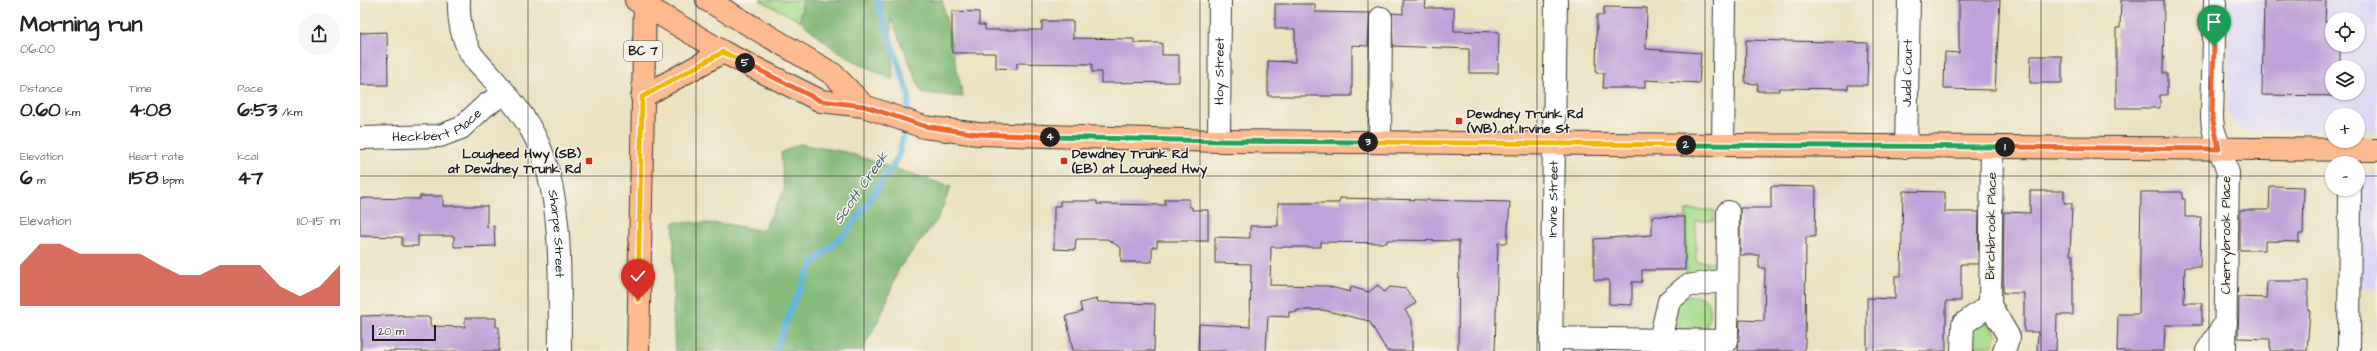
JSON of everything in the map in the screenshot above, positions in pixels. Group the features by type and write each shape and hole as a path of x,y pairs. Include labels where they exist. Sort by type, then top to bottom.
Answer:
{"main road":[{"path":"707,0 833,74 867,107"},
{"path":"642,2 723,52 821,101 867,107 906,122 943,130 990,135 1219,141 2219,149 2350,156 2377,150"},
{"name":"BC 7","path":"638,351 642,2"},
{"path":"642,97 723,52"}],"street":[{"name":"Sharpe Street","path":"459,0 458,17 463,37 471,54 505,92 536,138 550,180 557,241 560,351"},
{"name":"Hoy Street","path":"1219,141 1220,0"},
{"name":"Irvine Street","path":"1551,344 1556,0"},
{"path":"1723,145 1725,0"},
{"name":"Judd Court","path":"1906,147 1910,0"},
{"name":"Cherrybrook Place","path":"2215,0 2212,117 2219,149 2228,173 2225,351"},
{"path":"1380,142 1382,18"},
{"name":"Heckbert Place","path":"360,138 440,136 461,128 486,105 505,92"},
{"name":"Birchbrook Place","path":"1990,305 1992,147"},
{"path":"2349,351 2350,196"},
{"path":"1551,344 1660,340 1727,346 1728,212"},
{"path":"1660,340 1669,301 1687,286 1727,280"},
{"path":"1962,351 1963,324 1990,305 2009,337 2004,351"},
{"path":"2207,351 2226,322"}],"shaded area":[{"path":"2230,0 2377,0 2377,131 2365,131 2365,108 2325,108 2325,131 2249,131 2238,127 2231,118 2228,110"},
{"path":"2377,171 2377,288 2349,288 2357,196 2365,196 2365,174 2367,172"}],"green space":[{"path":"760,0 803,0 800,21"},
{"path":"803,0 942,0 963,97 922,93 891,18 893,80 839,53 800,21"},
{"path":"799,144 845,152 951,187 937,220 899,268 881,315 862,351 675,351 673,312 674,222 726,224 763,231 784,191 781,153"},
{"path":"1686,210 1714,210 1714,221 1696,221 1696,262 1713,262 1711,270 1706,274 1686,274"},
{"path":"1698,296 1707,300 1710,308 1710,318 1705,328 1681,328 1674,325 1670,310 1683,297"},
{"path":"1984,319 1997,335 1992,346 1978,347 1971,334 1975,326"}],"building":[{"path":"1403,0 1426,0 1425,8 1454,8 1454,31 1499,32 1498,73 1469,73 1469,49 1393,46 1392,13 1403,14"},
{"path":"1959,0 2000,0 1995,90 1944,89 1945,52 1959,53"},
{"path":"2121,0 2164,0 2163,73 2167,73 2167,95 2160,95 2160,108 2116,108 2116,28 2120,28"},
{"path":"2264,0 2326,0 2325,52 2340,52 2340,60 2325,60 2325,96 2262,95"},
{"path":"1275,4 1315,4 1315,12 1370,13 1368,46 1352,45 1352,96 1268,96 1268,61 1295,62 1295,29 1275,29"},
{"path":"1604,7 1647,8 1646,49 1701,53 1699,83 1645,80 1645,88 1603,88 1604,73 1596,73 1597,15 1604,15"},
{"path":"952,11 979,12 979,25 985,25 985,30 1042,30 1042,21 1073,21 1073,38 1134,39 1134,43 1162,43 1162,55 1179,55 1179,82 1101,83 1101,72 1092,72 1092,64 1017,63 1017,69 996,68 996,53 952,53"},
{"path":"387,32 388,85 360,85 360,33"},
{"path":"1746,40 1868,43 1867,85 1848,85 1848,89 1779,88 1779,91 1757,91 1758,84 1745,83"},
{"path":"2031,56 2062,56 2062,83 2030,83"},
{"path":"1771,186 1816,187 1815,237 1806,237 1804,351 1738,351 1740,320 1764,321 1765,273 1765,268 1759,268 1759,255 1740,255 1740,208 1771,208"},
{"path":"2270,186 2304,187 2303,234 2299,234 2299,242 2265,241 2265,250 2240,250 2240,210 2269,210"},
{"path":"1903,191 1945,192 1945,212 1979,212 1978,264 1961,264 1961,301 1946,301 1946,351 1867,351 1867,298 1895,299 1895,276 1901,276"},
{"path":"2030,191 2064,191 2064,203 2072,203 2070,255 2073,255 2073,315 2057,315 2056,351 2037,351 2038,332 2024,332 2024,293 2003,293 2004,212 2030,213"},
{"path":"2141,192 2182,192 2182,199 2185,199 2185,217 2201,217 2200,267 2185,267 2184,303 2202,303 2202,325 2165,325 2164,351 2117,351 2118,314 2139,314"},
{"path":"420,196 443,196 443,206 487,206 487,227 494,226 495,246 454,247 454,236 418,236 418,246 402,246 402,237 360,236 360,198 420,199"},
{"path":"1340,198 1510,202 1507,243 1498,243 1495,351 1458,351 1459,241 1387,240 1387,243 1321,242 1321,247 1271,247 1270,285 1327,286 1350,292 1351,287 1369,292 1378,285 1384,292 1390,287 1406,289 1416,303 1405,310 1412,321 1412,351 1387,351 1369,321 1323,310 1297,310 1297,312 1289,312 1289,317 1268,316 1266,351 1198,351 1199,324 1250,327 1251,264 1215,263 1215,237 1250,238 1250,226 1278,226 1278,203 1339,203"},
{"path":"1165,199 1189,199 1189,207 1192,207 1192,210 1208,210 1208,241 1157,241 1157,247 1152,247 1152,262 1121,262 1121,248 1107,239 1076,239 1075,250 1054,249 1054,206 1060,206 1060,201 1097,201 1097,204 1165,205"},
{"path":"1652,216 1685,217 1685,270 1642,270 1642,282 1632,282 1632,305 1609,304 1609,280 1594,280 1594,239 1652,235"},
{"path":"2267,281 2308,281 2308,310 2310,310 2307,351 2270,351 2270,339 2238,338 2239,297 2266,298"},
{"path":"1097,299 1098,302 1155,304 1154,351 1073,351 1066,316 1082,312 1080,303"},
{"path":"403,315 403,317 430,317 430,326 465,327 465,318 496,318 496,327 499,327 499,351 361,351 361,316"}],"waterway":[{"name":"Scott Creek","path":"776,351 792,305 813,263 846,233 868,203 899,155 906,123 909,96 877,0"}],"place":[{"name":"Dewdney Trunk Rd (WB) at Irvine St","path":"1459,121"},
{"name":"Lougheed Hwy (SB) at Dewdney Trunk Rd","path":"589,161"},
{"name":"Dewdney Trunk Rd (EB) at Lougheed Hwy","path":"1064,161"}],"route":[{"path":"638,300 642,97 723,52 821,101 864,106 897,119 924,126 954,132 990,135 1219,141 2219,149 2213,128 2212,117 2214,46"}]}
